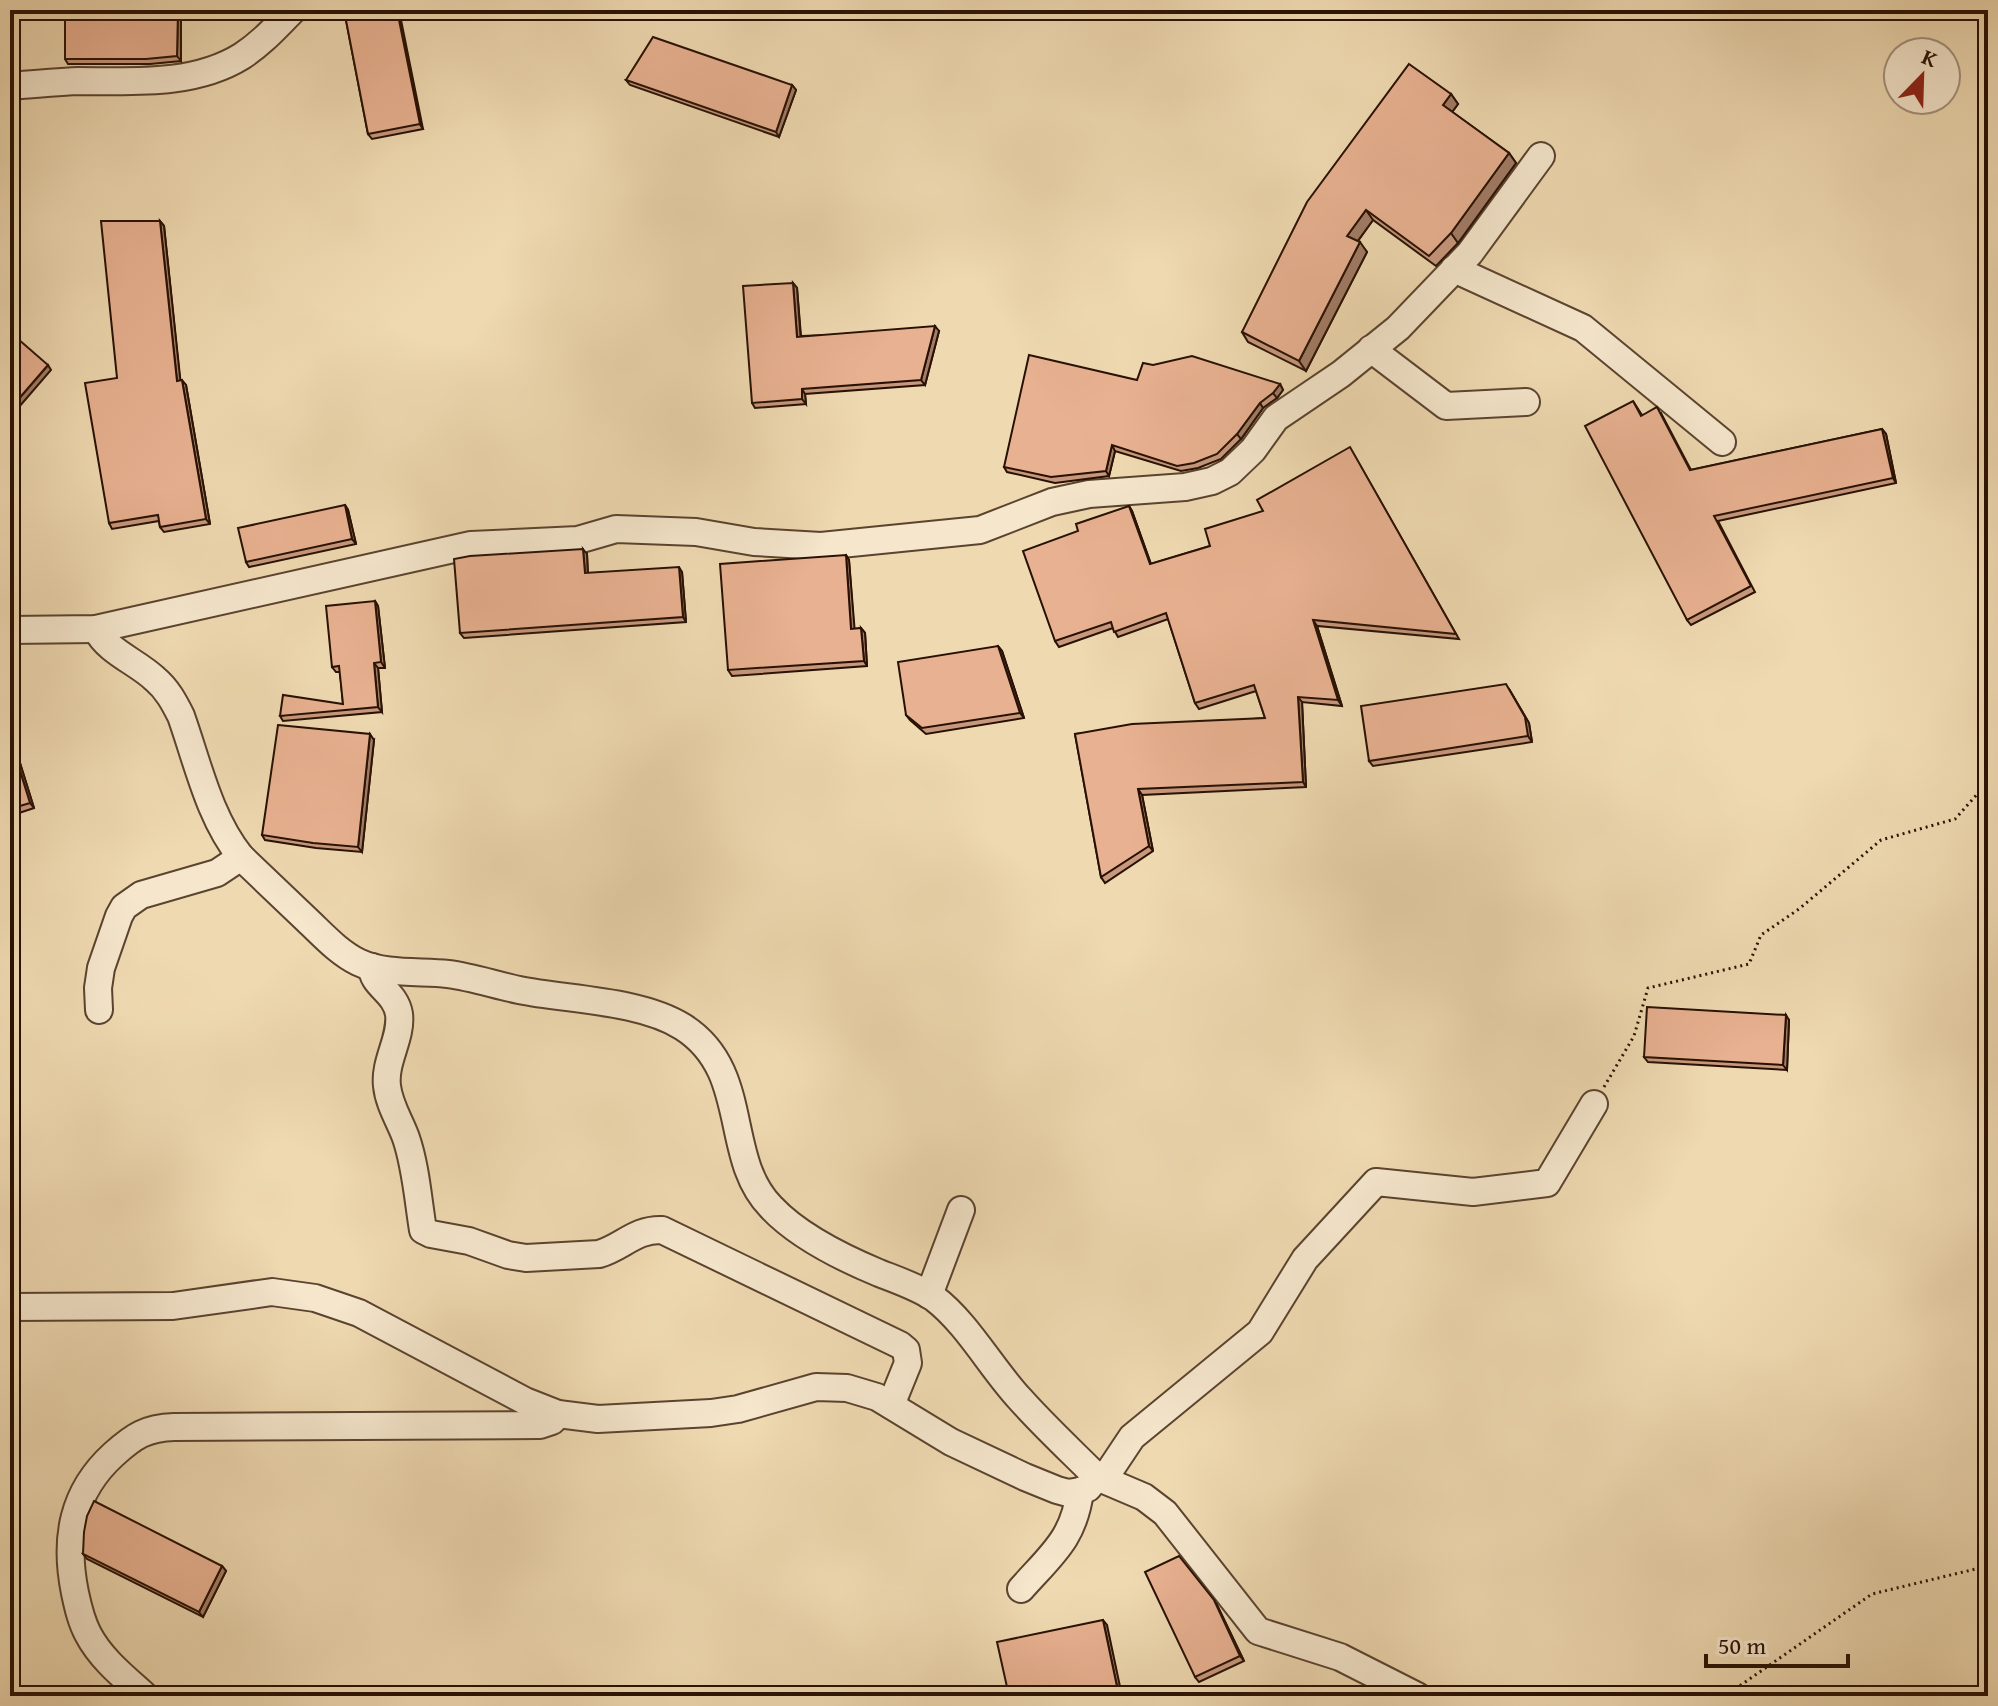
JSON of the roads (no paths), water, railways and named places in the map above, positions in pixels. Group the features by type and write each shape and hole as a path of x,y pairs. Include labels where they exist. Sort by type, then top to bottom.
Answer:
{"street":[{"path":"10,86 179,78 240,58 264,41 293,10"},
{"path":"10,630 96,629 471,545 578,540 616,529 696,532 754,542 821,546 980,530 1052,502 1089,494 1185,487 1212,481 1230,472 1253,450 1276,418 1341,374 1398,328 1470,253 1541,156"},
{"path":"1454,269 1583,328 1722,442"},
{"path":"1371,349 1446,406 1526,402"},
{"path":"96,629 107,644 154,677 174,702 217,818 231,844 335,946 372,967 451,974 521,990 595,1001 647,1012 683,1027 710,1051 720,1065 736,1114 751,1178 772,1208 844,1258 929,1295 947,1308 1020,1399 1094,1482 1144,1497 1165,1513 1258,1631 1340,1657 1417,1696"},
{"path":"99,1010 101,968 124,907 141,895 217,873 241,857"},
{"path":"372,967 375,980 392,996 399,1017 386,1085 412,1157 423,1230 526,1258 599,1254 640,1233 662,1230 900,1345 906,1350 908,1363 891,1405"},
{"path":"1021,1589 1064,1541 1094,1482 1132,1437 1260,1332 1305,1259 1376,1182 1473,1192 1547,1183 1594,1104"},
{"path":"929,1295 961,1210"},
{"path":"10,1307 173,1306 272,1292 315,1298 359,1313 525,1401 558,1414 598,1419 711,1413 738,1409 816,1387 847,1388 891,1405 951,1442 1025,1477 1068,1493 1094,1482"},
{"path":"145,1696 98,1651 86,1631 78,1609 70,1554 74,1518 89,1482 99,1467 132,1438 146,1431 174,1427 540,1425 552,1421 558,1414"}]}
